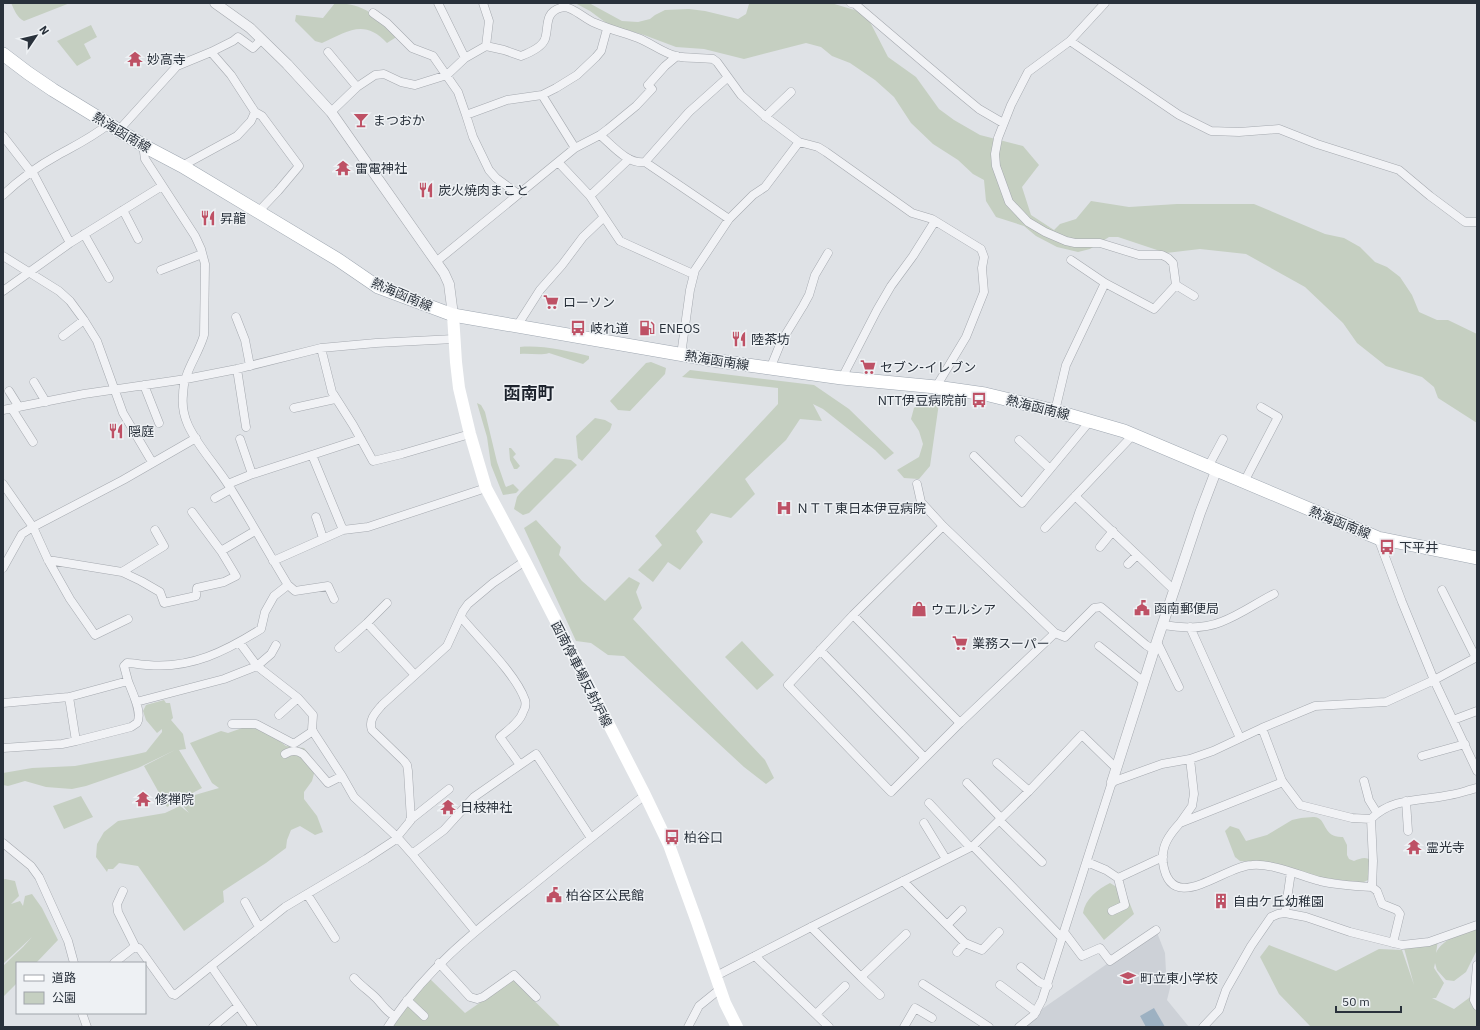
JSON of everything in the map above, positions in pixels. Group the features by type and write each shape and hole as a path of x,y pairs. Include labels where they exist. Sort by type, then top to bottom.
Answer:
{"main road":[{"name":"熱海函南線","path":"3,54 28,74 146,147 182,166 337,259 378,287 454,315 682,355 842,378 936,387 985,394 1055,410 1133,435 1378,538 1477,558"},
{"name":"函南停車場反射炉線","path":"454,315 454,339 459,388 470,434 486,488 645,795 669,845 725,1003 737,1027"}],"street":[{"path":"215,3 250,28 262,39 331,112 437,261 449,284 454,315"},
{"path":"438,3 465,58"},
{"path":"483,3 489,21 486,46"},
{"path":"851,3 855,4 979,109 1003,123"},
{"path":"1071,260 1105,283 1154,310 1176,285 1173,263 1162,255 1139,255 1100,243 1070,242 1044,232 1028,222 1009,202 996,166 995,154 1003,123 1028,72 1070,41 1105,3"},
{"path":"331,112 357,87 375,75 379,74 415,85 447,75 465,58 486,46 521,56 530,52 541,45 545,39 547,20 550,15 561,8 566,7 591,22 607,29 638,38 676,56 713,60 717,62 741,95 766,117 799,142 822,149 909,211 935,221 981,249 984,257 982,274 985,285 984,292 966,337 936,387"},
{"path":"373,12 387,23 412,48 433,56 458,92 473,137 489,170 496,178 518,194"},
{"path":"466,115 507,100 542,95 556,88 577,75 601,51 607,29"},
{"path":"3,195 32,171 59,154 114,127 177,66 233,42 238,37 253,48 262,39"},
{"path":"1070,41 1179,115 1211,131 1239,132 1279,129 1317,144 1399,170 1430,196 1465,222 1477,222"},
{"path":"211,52 231,75 255,112 262,116 299,166 258,212"},
{"path":"328,52 357,87"},
{"path":"437,261 575,148 600,135 636,106 652,89 648,85 656,75 676,56"},
{"path":"645,162 689,112 728,78"},
{"path":"766,117 791,92"},
{"path":"542,95 575,148"},
{"path":"182,166 237,136 251,121 255,112"},
{"path":"600,135 629,159 640,163 645,162 729,219"},
{"path":"3,136 32,171 70,243"},
{"path":"682,355 694,274 729,219 753,195 765,187 799,142"},
{"path":"146,147 144,152 145,159 195,236 205,264 204,335 201,346 189,369 183,394 185,416 188,425 210,461 229,487 288,585 295,591 328,586 334,598"},
{"path":"590,196 629,159"},
{"path":"558,162 590,196 620,241 694,274"},
{"path":"3,291 70,243 162,186"},
{"path":"123,210 138,239"},
{"path":"517,326 540,290 562,265 583,237 604,217"},
{"path":"842,378 891,286 914,256 935,221"},
{"path":"84,234 109,278"},
{"path":"770,368 781,342 809,295 815,275 828,253"},
{"path":"161,270 202,254"},
{"path":"3,256 59,291 70,301 84,320 97,341 126,419 152,462"},
{"path":"1055,410 1066,365 1105,283"},
{"path":"1176,285 1194,296"},
{"path":"236,317 245,340 250,366"},
{"path":"63,336 84,320"},
{"path":"11,409 237,369 322,348 376,343 454,339"},
{"path":"322,348 335,399 343,409 373,461 470,434"},
{"path":"237,369 246,427"},
{"path":"34,382 46,402"},
{"path":"144,385 159,423"},
{"path":"9,391 11,409 33,442"},
{"path":"294,408 335,399"},
{"path":"1244,482 1278,417 1261,407"},
{"path":"974,456 1022,503 1090,421"},
{"path":"1045,528 1133,435"},
{"path":"3,568 22,534 123,480 196,438"},
{"path":"240,439 252,474"},
{"path":"215,498 229,487 252,474 361,439"},
{"path":"1019,1027 1036,1012 1048,986 1116,768 1223,439"},
{"path":"1019,440 1050,469"},
{"path":"312,455 343,530"},
{"path":"3,484 33,527 48,560 70,599 94,635 128,619"},
{"path":"917,484 921,502 943,526 1054,633 1065,637 1094,608 1102,607 1146,645 1156,646"},
{"path":"273,562 343,530 368,527 486,488"},
{"path":"1075,496 1174,590"},
{"path":"48,560 122,572 160,592 164,603 196,596 197,588 224,582 236,576 221,551 192,512"},
{"path":"316,517 323,538"},
{"path":"943,526 853,615 788,685 891,792 960,723 1054,633"},
{"path":"122,572 164,546 155,530"},
{"path":"221,551 255,531"},
{"path":"1100,547 1113,531"},
{"path":"1378,538 1434,680 1464,744 1476,765"},
{"path":"1128,564 1137,555"},
{"path":"410,820 407,765 375,734 370,726 375,713 414,674 447,646 463,611 472,600 493,583 525,561"},
{"path":"3,748 76,741 131,727 137,723 139,717 136,702 124,666 127,663 149,666 171,665 202,660 240,643 261,629 265,612 274,596 288,585"},
{"path":"1112,782 1162,764 1213,751 1262,728 1315,706 1386,702 1477,658 1442,590"},
{"path":"1163,625 1190,627 1220,623 1274,594"},
{"path":"339,648 367,623 386,603"},
{"path":"853,615 960,723"},
{"path":"461,617 506,668 518,686 526,702 523,714 514,725 500,737 520,765"},
{"path":"367,623 414,674"},
{"path":"1190,627 1240,738"},
{"path":"240,643 257,666 298,698 314,715 313,731 354,797 412,854 476,931"},
{"path":"136,702 224,679 257,666 271,654 276,645"},
{"path":"1099,646 1144,682"},
{"path":"1156,646 1178,687"},
{"path":"820,650 925,758"},
{"path":"3,704 69,697 128,681"},
{"path":"69,697 76,741"},
{"path":"279,715 298,698"},
{"path":"1453,720 1477,711"},
{"path":"232,724 256,724 292,743 295,743 313,731"},
{"path":"1262,728 1283,782 1300,805 1352,818 1374,816 1396,804 1406,801 1450,795 1477,788"},
{"path":"716,976 971,847 1029,791 1082,735 1116,768"},
{"path":"1422,756 1464,744"},
{"path":"285,754 292,751 298,751 303,754 328,784 342,776"},
{"path":"412,854 444,830 474,797 536,754 591,838"},
{"path":"1190,758 1194,794 1192,806 1165,843 1163,857 1166,878 1176,887 1183,889 1198,886 1240,868 1252,865 1268,866 1345,886 1372,887 1377,891 1382,904 1397,910 1400,914 1393,943"},
{"path":"997,763 1029,791"},
{"path":"1364,781 1374,816 1372,887"},
{"path":"1180,823 1283,782"},
{"path":"967,783 1042,862"},
{"path":"123,891 117,904 118,912 136,948 139,948 172,994 175,995 285,907 366,859 397,838 410,820 448,789"},
{"path":"388,1027 421,982 440,963 476,931 645,795"},
{"path":"1406,801 1408,831"},
{"path":"929,804 971,847 1063,935 1082,956 1100,948 1110,961 1156,930"},
{"path":"924,823 946,859"},
{"path":"3,843 31,866 39,877 68,941 74,962"},
{"path":"1118,878 1163,857"},
{"path":"1087,862 1106,870 1118,878 1125,905 1112,910"},
{"path":"1285,913 1291,872"},
{"path":"903,881 965,943 982,950 999,932"},
{"path":"307,894 335,938"},
{"path":"245,902 259,927"},
{"path":"947,925 962,910"},
{"path":"1203,1027 1219,1010 1226,990 1251,946 1271,917 1285,913 1306,917 1342,930 1402,945 1429,942 1477,925"},
{"path":"811,927 860,977 880,995"},
{"path":"860,977 906,934"},
{"path":"957,952 965,943"},
{"path":"115,962 133,948 136,948"},
{"path":"755,956 829,1027"},
{"path":"440,963 470,997 478,999 483,997 514,975 536,997"},
{"path":"1477,965 1474,1000 1477,1006"},
{"path":"211,966 253,1027"},
{"path":"1021,967 1039,982 1048,986"},
{"path":"354,978 391,1014 395,1016"},
{"path":"923,984 933,987 989,1027"},
{"path":"816,1014 845,986"},
{"path":"1000,986 1036,1012"},
{"path":"688,1027 699,1006 720,989"},
{"path":"407,1000 424,1016"},
{"path":"213,1027 238,1006"},
{"path":"904,1027 915,1008 932,1018"},
{"path":"82,1014 87,1027"}],"shaded area":[{"name":"町立東小学校","path":"1156,930 1165,953 1166,972 1171,984 1167,1000 1189,1027 1016,1027"}],"green space":[{"path":"11,3 70,3 24,21 18,16"},
{"path":"335,3 354,5 370,12 398,36 387,43 379,35 363,29 347,32 322,43 315,41 295,21 296,15 323,18"},
{"path":"575,3 589,3 622,21 638,22 650,19 665,10 689,9 705,11 738,19 746,14 749,4 757,3 831,3 858,11 869,20 888,57 916,77 939,109 954,120 980,135 1023,146 1039,165 1022,187 1031,215 1054,230 1060,224 1076,219 1091,201 1129,207 1177,204 1254,204 1325,234 1344,238 1360,247 1375,262 1387,267 1400,277 1412,295 1419,312 1437,320 1448,320 1477,334 1477,423 1438,398 1434,387 1422,377 1386,366 1357,343 1343,323 1305,287 1246,254 1200,249 1166,253 1118,237 1109,237 1090,249 1078,252 1057,247 1036,236 1024,226 996,217 986,201 984,180 973,174 958,160 933,144 911,123 894,97 875,80 850,63 832,56 821,47 806,43 744,59 704,49 676,47 644,35 609,25 590,11"},
{"path":"91,25 97,37 84,44 91,58 77,66 57,41"},
{"path":"520,347 554,349 589,356 589,359 583,364 549,353 520,354"},
{"path":"651,362 666,368 665,374 630,411 618,410 610,401 646,363"},
{"path":"690,370 814,385 849,409 894,453 885,460 875,450 823,409 813,404 822,421 800,419 786,440 745,479 755,494 731,518 711,513 696,531 703,542 680,570 668,562 653,582 638,570 662,545 655,536 778,404 778,388 682,377"},
{"path":"921,402 939,403 930,466 919,479 904,478 897,470 919,457 923,444 919,431 911,419 914,408"},
{"path":"477,403 481,405 485,412 497,462 505,485 506,487 513,484 519,490 516,493 503,495 491,465 487,437"},
{"path":"595,418 605,420 612,424 610,430 582,461 578,458 576,436"},
{"path":"509,448 511,448 516,454 513,457 520,466 517,469 514,469 510,460"},
{"path":"555,458 571,460 577,465 529,513 523,515 514,509 517,497 521,492"},
{"path":"536,520 561,547 559,555 582,581 605,601 629,577 640,583 636,592 642,608 633,619 765,760 774,778 766,784 744,767 624,656 608,655 591,643 576,641 524,528"},
{"path":"742,641 774,675 757,690 725,657"},
{"path":"164,700 166,703 170,703 173,718 171,720 183,734 186,749 179,750 202,788 181,799 219,788 212,783 190,743 221,731 228,733 245,727 258,729 277,739 286,746 304,748 312,758 315,770 312,781 304,792 304,799 317,816 323,832 315,835 300,826 291,830 286,848 223,891 224,902 184,931 138,866 119,863 113,869 108,869 107,872 96,857 97,844 104,832 118,821 165,813 180,806 189,813 179,801 167,807 144,766 175,750 138,768 86,786 72,789 46,787 25,781 8,786 3,785 3,773 32,768 75,766 146,752 162,732 162,729 157,733 146,720 143,711 146,705"},
{"path":"81,796 93,817 64,829 53,806"},
{"path":"1316,817 1323,822 1326,829 1332,835 1343,837 1347,845 1347,855 1349,859 1354,861 1361,858 1370,859 1372,861 1370,879 1360,884 1351,883 1341,880 1316,877 1282,865 1240,861 1235,857 1225,831 1230,826 1239,829 1246,841 1267,835 1292,820"},
{"path":"3,880 15,881 19,896 11,904 20,901 23,906 25,896 32,894 42,908 58,940 37,962 16,962 16,984 3,997 3,966 32,937 3,964"},
{"path":"1110,883 1125,892 1134,914 1104,940 1083,913 1089,899 1101,888"},
{"path":"1477,928 1477,950 1466,972 1454,981 1446,980 1437,970 1435,963 1434,968 1444,983 1436,998 1432,998 1454,1009 1473,995 1477,970 1477,1027 1311,1027 1279,994 1260,957 1269,945 1336,971 1379,949 1402,950 1414,985 1404,948 1438,940 1436,953 1443,943 1460,934"},
{"path":"428,977 465,1013 513,980 561,1027 393,1027"}],"water":[{"path":"1154,1008 1165,1027 1146,1027 1140,1016"}],"place":[{"name":"妙高寺","path":"135,59"},
{"name":"まつおか","path":"361,120"},
{"name":"雷電神社","path":"343,168"},
{"name":"炭火焼肉まこと","path":"426,190"},
{"name":"昇龍","path":"208,218"},
{"name":"ローソン","path":"551,302"},
{"name":"岐れ道","path":"578,328"},
{"name":"ENEOS","path":"647,328"},
{"name":"陸茶坊","path":"739,339"},
{"name":"セブン-イレブン","path":"868,367"},
{"name":"NTT伊豆病院前","path":"979,400"},
{"name":"隠庭","path":"116,431"},
{"name":"ＮＴＴ東日本伊豆病院","path":"784,508"},
{"name":"下平井","path":"1387,547"},
{"name":"函南郵便局","path":"1142,608"},
{"name":"ウエルシア","path":"919,609"},
{"name":"業務スーパー","path":"960,643"},
{"name":"修禅院","path":"143,799"},
{"name":"日枝神社","path":"448,807"},
{"name":"柏谷口","path":"672,837"},
{"name":"霊光寺","path":"1414,847"},
{"name":"柏谷区公民館","path":"554,895"},
{"name":"自由ケ丘幼稚園","path":"1221,901"},
{"name":"町立東小学校","path":"1128,978"}],"district":[{"name":"函南町","path":"529,393"}]}
